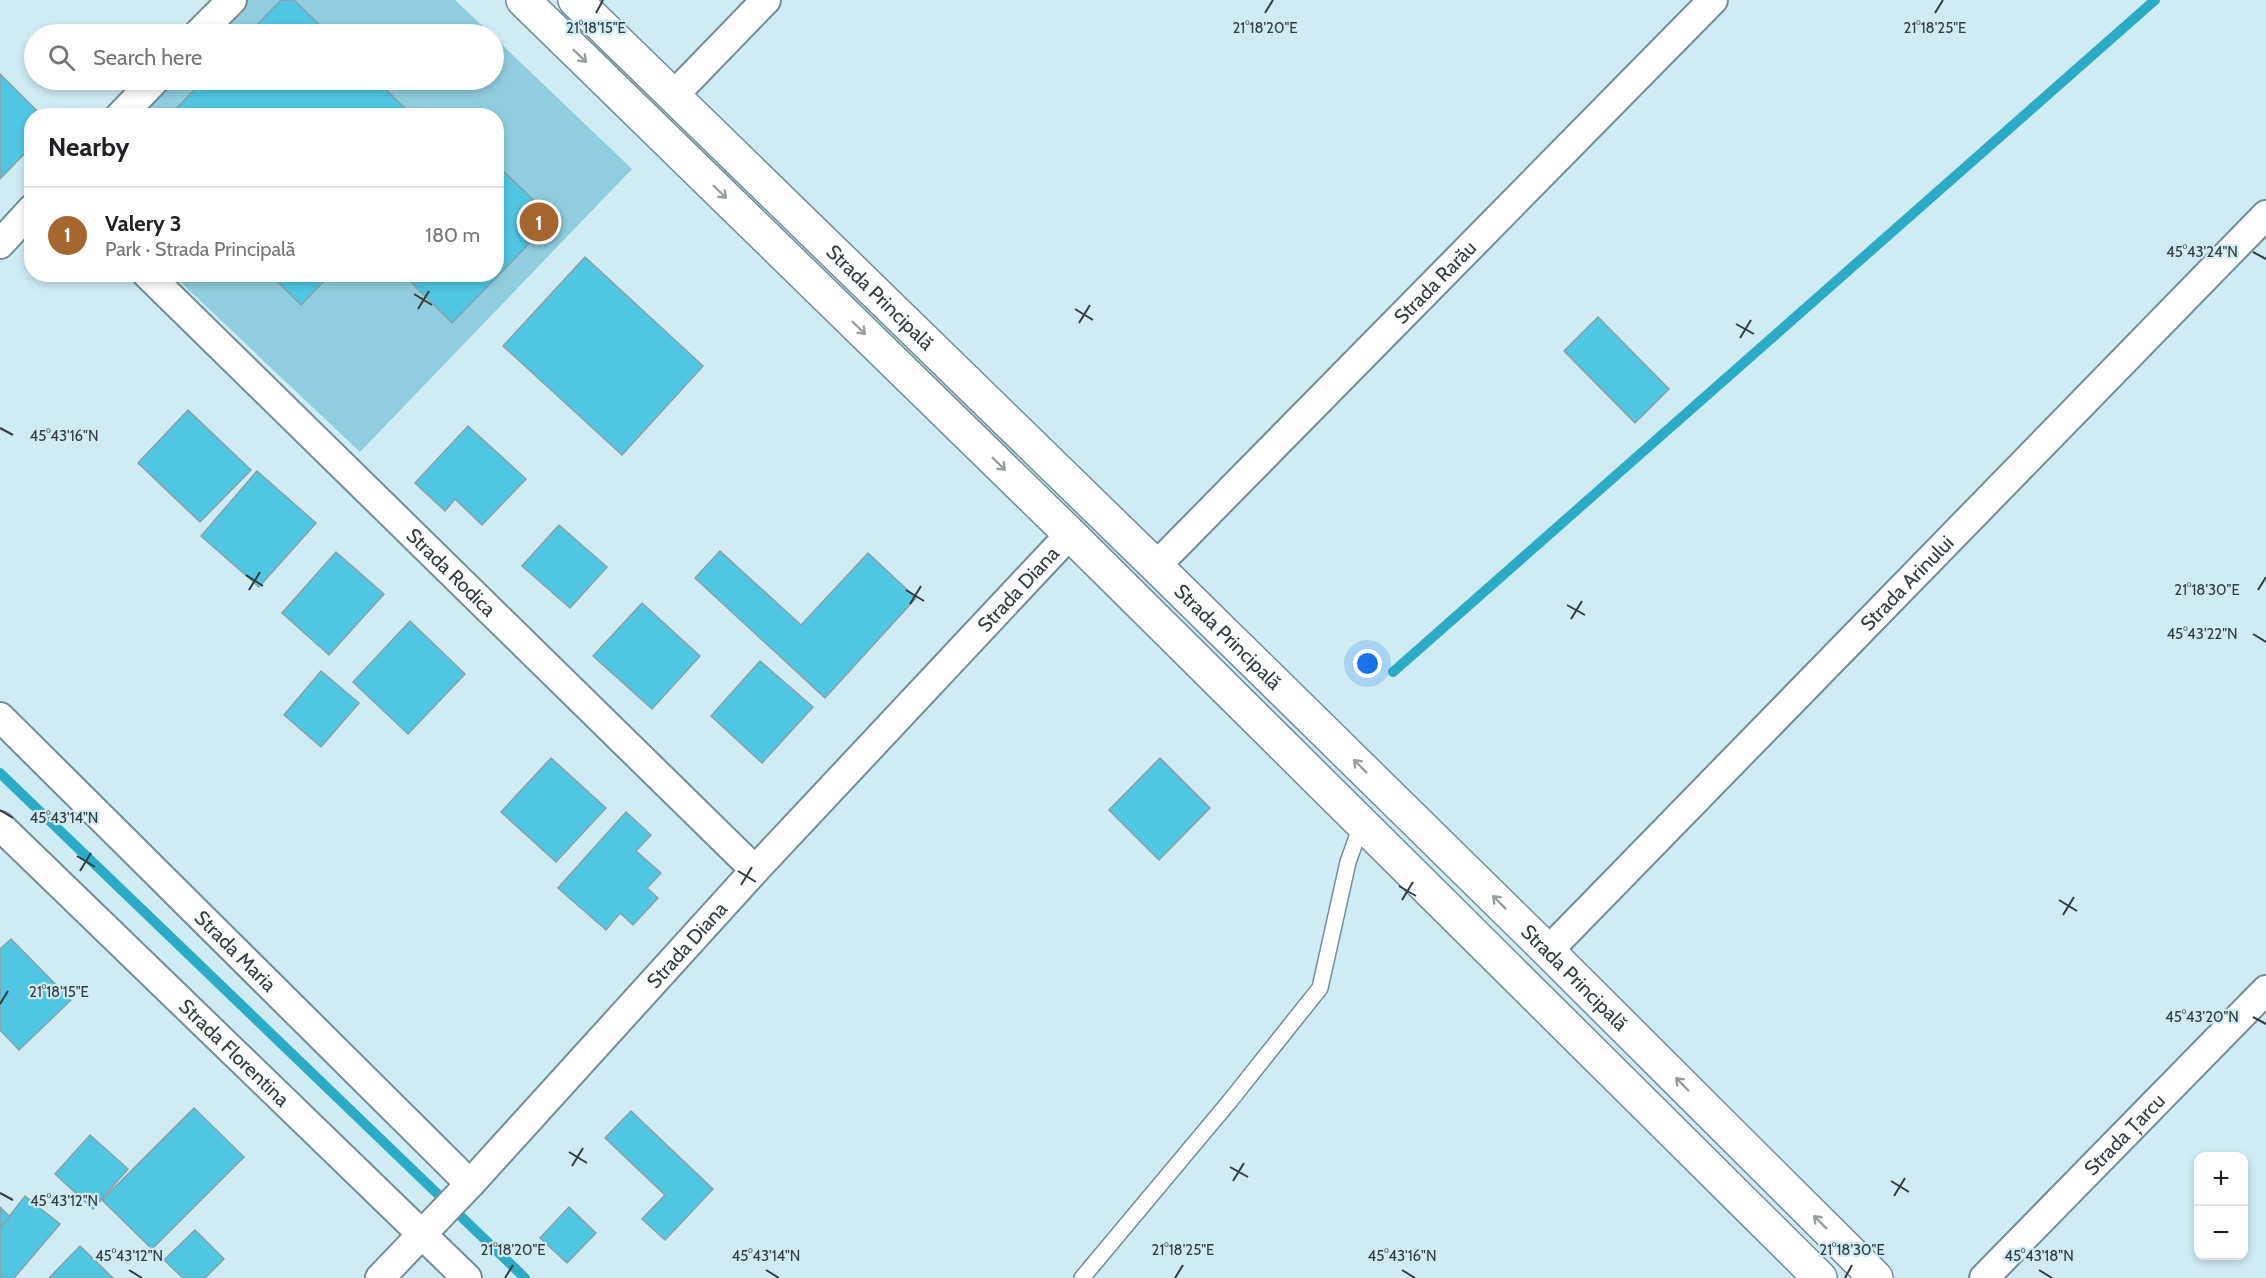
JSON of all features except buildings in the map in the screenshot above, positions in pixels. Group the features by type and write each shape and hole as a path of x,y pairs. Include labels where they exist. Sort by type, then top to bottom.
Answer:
{"main road":[{"name":"Strada Principală","path":"524,0 1070,534 1820,1278"},
{"name":"Strada Principală","path":"575,0 1548,951 1876,1278"}],"street":[{"path":"208,24 232,0"},
{"path":"673,96 766,0"},
{"name":"Strada Rarău","path":"1156,566 1713,0"},
{"path":"128,108 145,90"},
{"name":"Strada Arinului","path":"1548,951 2266,215"},
{"path":"0,244 24,218"},
{"name":"Strada Rodica","path":"155,282 755,870"},
{"name":"Strada Diana","path":"380,1278 465,1189 755,870 1070,534"},
{"name":"Strada Maria","path":"0,717 465,1189"},
{"name":"Strada Florentina","path":"1,828 426,1228 467,1278"},
{"name":"Strada Țarcu","path":"1984,1278 2266,990"}],"lane":[{"path":"1082,1278 1230,1101 1320,988 1348,862 1362,822"}],"shaded area":[{"path":"241,0 455,0 480,24 218,24"},
{"path":"504,47 632,169 360,452 180,282 504,282 504,108 139,108 156,90 504,90"}],"waterway":[{"path":"1393,672 2155,0"},
{"path":"0,773 525,1278"}],"place":[{"name":"Valery 3","path":"539,222"}]}
